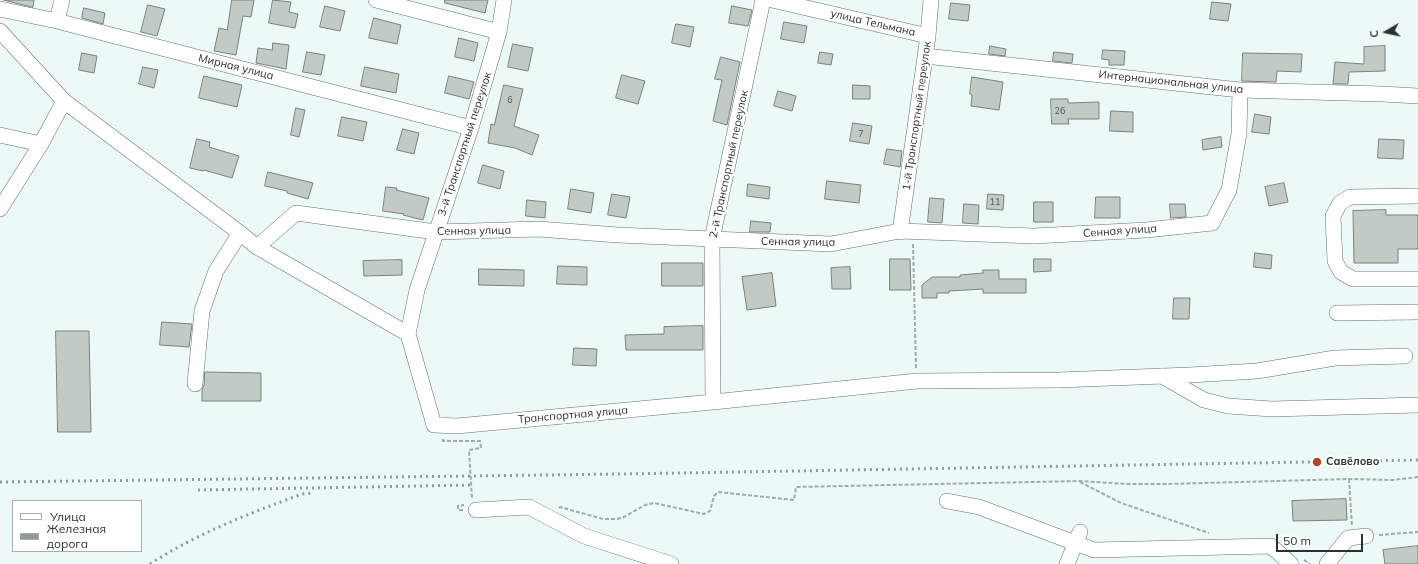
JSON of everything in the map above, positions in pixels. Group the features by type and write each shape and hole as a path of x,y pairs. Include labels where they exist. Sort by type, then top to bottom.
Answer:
{"street":[{"path":"57,21 62,0"},
{"path":"376,0 499,32"},
{"name":"3-й Транспортный переулок","path":"434,425 408,334 417,290 471,128 499,32 504,0"},
{"name":"2-й Транспортный переулок","path":"713,402 712,239 763,0"},
{"name":"улица Тельмана","path":"772,0 928,36"},
{"name":"1-й Транспортный переулок","path":"904,231 931,0"},
{"name":"Мирная улица","path":"0,9 57,21 471,128"},
{"path":"0,31 64,101 257,247 408,334"},
{"name":"Интернациональная улица","path":"925,56 1240,90 1418,96"},
{"name":"Сенная улица","path":"257,247 296,213 436,232 538,229 618,235 831,244 904,231 1034,236 1146,230 1212,223 1229,190 1239,134 1240,90"},
{"path":"0,209 41,144 64,101"},
{"path":"0,134 41,144"},
{"path":"1418,196 1350,197 1340,203 1333,216 1335,261 1341,272 1353,279 1418,279"},
{"path":"195,384 202,311 216,272 240,233"},
{"path":"1337,313 1418,312"},
{"name":"Транспортная улица","path":"434,425 457,426 917,381 1058,380 1162,376 1257,371 1335,358 1405,356"},
{"path":"1162,376 1204,400 1228,406 1272,409 1418,405"},
{"path":"947,501 979,507 1078,537 1094,550 1271,546 1304,563 1323,564"},
{"path":"471,506 529,507 584,536 671,564"},
{"path":"1326,564 1348,538 1359,536"},
{"path":"1067,564 1078,537"}],"path":[{"path":"904,231 917,381"},
{"path":"457,426 458,438 443,438 443,441 480,441 481,448 469,450 471,506"},
{"path":"549,518 560,507 603,519 617,519 624,517 645,505 654,503 704,514 710,511 714,496 718,492 794,500 796,487 1079,481 1128,484 1167,484 1349,479 1393,480 1418,477"},
{"path":"1349,479 1359,536 1418,532"},
{"path":"1079,481 1121,503 1211,534"},
{"path":"458,506 471,506 458,510 458,506"},
{"path":"1304,563 1310,564"}],"building":[{"path":"4,0 34,0 33,7"},
{"path":"232,0 254,0 251,17 243,16 236,55 214,51 219,28 227,30"},
{"path":"273,0 291,2 289,12 298,14 295,28 269,23"},
{"path":"445,0 488,0 485,13 445,3"},
{"path":"1212,2 1231,4 1228,21 1210,19"},
{"path":"951,3 970,5 968,21 949,19"},
{"path":"148,5 165,9 157,36 141,32"},
{"path":"325,6 345,11 340,31 320,27"},
{"path":"732,6 752,10 748,26 729,23"},
{"path":"84,8 105,13 103,24 82,18"},
{"path":"374,18 401,25 397,44 369,38"},
{"path":"784,22 807,26 804,43 781,39"},
{"path":"676,24 694,27 690,47 672,43"},
{"path":"459,38 478,43 474,61 455,57"},
{"path":"273,43 289,45 286,69 256,63 258,48 272,50"},
{"path":"513,44 533,48 528,71 508,67"},
{"path":"990,46 1006,49 1005,56 989,54"},
{"path":"1385,46 1385,71 1349,72 1348,84 1333,84 1335,62 1364,64 1364,47"},
{"path":"1103,50 1125,51 1124,65 1109,65 1109,60 1102,59"},
{"path":"307,52 325,55 321,75 303,72"},
{"path":"820,52 833,54 831,65 818,63"},
{"path":"1054,52 1073,54 1072,63 1053,61"},
{"path":"82,53 97,56 94,73 79,70"},
{"path":"1243,53 1302,54 1301,72 1277,71 1276,82 1242,81"},
{"path":"721,57 740,62 727,125 713,121 722,80 715,79"},
{"path":"143,67 158,70 154,88 139,84"},
{"path":"365,67 399,74 396,93 361,86"},
{"path":"622,75 645,81 638,104 616,98"},
{"path":"204,76 242,85 237,107 199,98"},
{"path":"449,76 474,82 469,99 445,93"},
{"path":"972,77 1003,82 999,110 971,106 972,95 970,94"},
{"path":"504,85 523,89 514,126 539,135 532,155 515,148 488,143 491,124 494,125"},
{"path":"853,85 870,86 870,99 853,99"},
{"path":"778,91 796,96 792,111 774,106"},
{"path":"1051,99 1068,99 1068,103 1099,102 1099,119 1068,119 1069,124 1052,124"},
{"path":"296,108 305,110 299,137 291,135"},
{"path":"1111,111 1133,112 1133,132 1110,131"},
{"path":"1255,114 1271,117 1269,134 1252,132"},
{"path":"342,117 367,122 363,141 338,136"},
{"path":"853,123 872,126 869,144 850,141"},
{"path":"403,129 419,133 414,154 397,150"},
{"path":"1221,137 1222,147 1203,150 1202,140"},
{"path":"197,139 210,142 209,147 239,156 232,178 204,170 190,168"},
{"path":"1379,139 1404,140 1403,159 1378,158"},
{"path":"887,149 902,151 900,167 884,164"},
{"path":"483,165 504,171 500,189 478,183"},
{"path":"268,172 313,183 308,199 287,193 287,191 265,186"},
{"path":"827,181 861,185 859,203 825,199"},
{"path":"1284,183 1288,202 1269,206 1265,187"},
{"path":"748,184 770,187 769,199 747,196"},
{"path":"386,187 397,188 396,190 429,198 423,220 403,215 404,214 383,211"},
{"path":"571,189 594,193 591,213 568,209"},
{"path":"612,194 630,197 626,218 608,215"},
{"path":"988,194 1004,195 1003,210 987,209"},
{"path":"1096,197 1120,197 1120,218 1095,218"},
{"path":"930,198 944,199 942,223 928,222"},
{"path":"527,200 546,202 545,218 526,216"},
{"path":"1034,202 1053,202 1053,222 1034,222"},
{"path":"964,204 979,205 978,224 963,223"},
{"path":"1170,204 1185,204 1186,217 1171,218"},
{"path":"1386,210 1386,215 1418,215 1418,249 1398,249 1398,263 1354,263 1353,211"},
{"path":"751,221 771,223 770,232 750,232"},
{"path":"1255,253 1272,255 1271,269 1254,267"},
{"path":"890,259 910,259 911,290 890,290"},
{"path":"1034,259 1051,259 1051,271 1034,272"},
{"path":"402,260 402,275 364,276 363,261"},
{"path":"662,263 703,263 703,286 662,286"},
{"path":"558,266 587,267 587,285 557,284"},
{"path":"850,267 851,289 832,289 831,268"},
{"path":"479,269 524,270 524,286 479,285"},
{"path":"983,270 999,270 999,279 1026,279 1026,293 983,293 983,289 949,291 949,293 937,293 937,298 922,298 922,285 932,277 960,277 960,275 983,273"},
{"path":"772,273 776,306 747,310 742,277"},
{"path":"1174,298 1190,298 1189,319 1173,319"},
{"path":"162,322 192,324 189,347 160,345"},
{"path":"703,326 703,350 626,350 625,335 664,334 664,327"},
{"path":"56,331 89,331 91,432 58,432"},
{"path":"574,348 597,349 596,366 573,365"},
{"path":"205,372 261,373 261,401 202,401"},
{"name":"Савёлово","path":"1346,499 1347,520 1293,521 1292,501"},
{"path":"1418,546 1418,564 1385,564 1383,550"}],"railway":[{"path":"0,482 623,474 1418,460"},
{"path":"198,490 471,485"},
{"path":"150,564 186,543 224,525 302,494 312,493"}],"place":[{"name":"Савёлово","path":"1317,462"}]}
